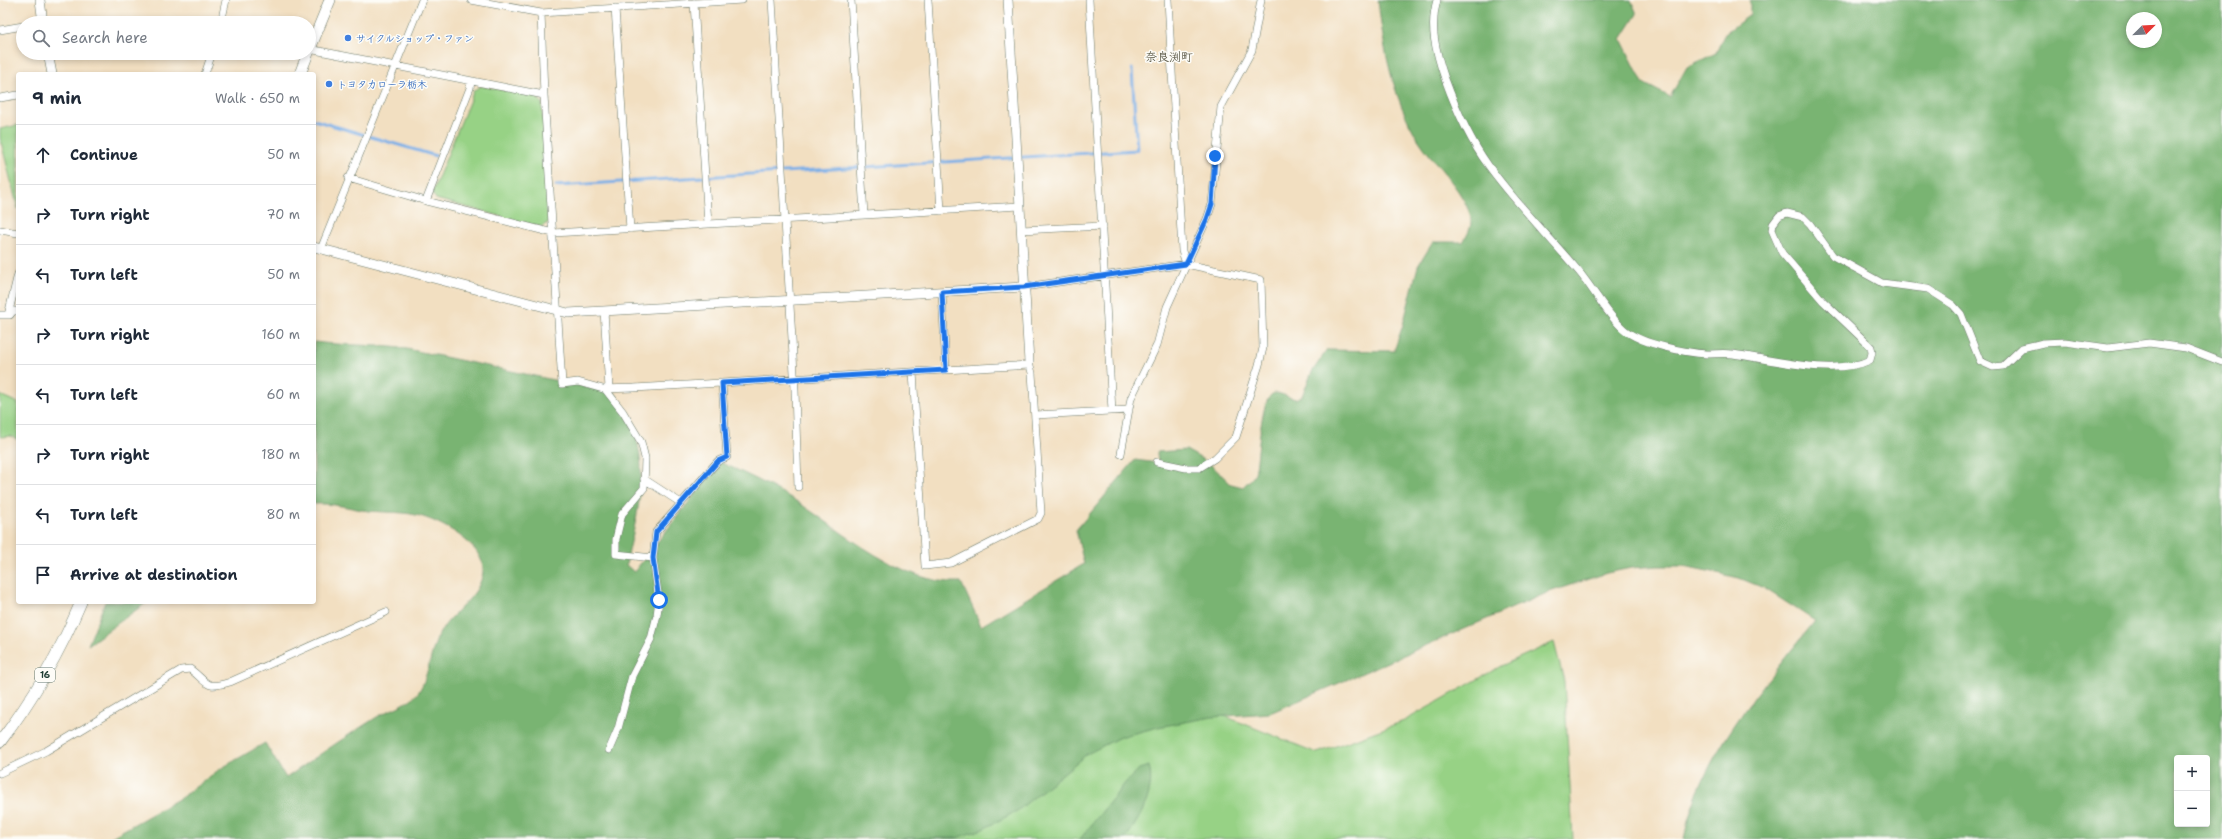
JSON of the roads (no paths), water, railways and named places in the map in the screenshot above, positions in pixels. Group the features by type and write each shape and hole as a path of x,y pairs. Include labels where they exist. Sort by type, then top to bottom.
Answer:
{"main road":[{"path":"316,34 330,0"},
{"path":"301,72 305,60"},
{"name":"16","path":"0,742 43,679 71,627 80,604"}],"street":[{"path":"40,0 42,16"},
{"path":"223,16 226,0"},
{"path":"422,0 348,178 317,248 568,313 1024,287 1186,264 1261,280 1263,348 1260,365 1236,436 1228,447 1199,468 1186,468 1157,462"},
{"path":"470,0 541,13 742,0"},
{"path":"772,0 790,300 798,487"},
{"path":"851,0 864,215"},
{"path":"928,0 941,211"},
{"path":"913,372 925,566 951,563 1038,519 1041,513 1035,415 1029,363 1024,287 1008,0"},
{"path":"1089,0 1112,411"},
{"path":"1168,0 1182,251 1186,264"},
{"path":"1121,454 1134,391 1157,345 1166,307 1207,219 1212,204 1222,107 1252,50 1261,0"},
{"path":"1437,0 1432,23 1434,40 1451,96 1466,130 1488,165 1536,225 1580,273 1627,332 1656,343 1690,353 1730,353 1804,366 1853,366 1870,360 1872,353 1871,347 1823,301 1782,253 1772,230 1773,224 1779,216 1787,213 1803,217 1810,224 1833,256 1857,270 1882,283 1928,289 1953,305 1961,314 1980,361 1993,367 2003,366 2022,348 2043,343 2065,342 2108,348 2149,343 2186,348 2222,362"},
{"path":"694,3 708,224"},
{"path":"616,8 630,229"},
{"path":"541,13 544,95 562,384 578,382 607,388 722,383 946,370 1029,363"},
{"path":"0,30 16,27"},
{"path":"316,52 394,65 544,95"},
{"path":"49,60 52,72"},
{"path":"206,72 210,60"},
{"path":"426,201 470,88 471,81"},
{"path":"0,98 16,95"},
{"path":"348,178 426,201 552,233 1020,206"},
{"path":"1021,230 1102,226"},
{"path":"0,230 16,233"},
{"path":"16,282 9,311 16,311"},
{"path":"942,292 946,370"},
{"path":"0,315 10,315 16,311"},
{"path":"604,311 607,388 641,442 645,458 644,488 622,514 616,539 616,554 653,558"},
{"path":"609,750 618,729 632,676 651,639 657,615 659,600 653,558 656,532 718,461 727,457 722,383"},
{"path":"1035,415 1129,410"},
{"path":"644,479 681,503"},
{"path":"0,773 46,751 181,670 190,669 214,687 225,684 386,612"}],"waterway":[{"path":"556,186 1137,150 1132,69"},
{"path":"316,121 436,156"}],"place":[{"name":"サイクルショップ・ファン","path":"348,38"},
{"name":"トヨタカローラ栃木","path":"329,84"}],"district":[{"name":"奈良渕町","path":"1169,57"}]}
